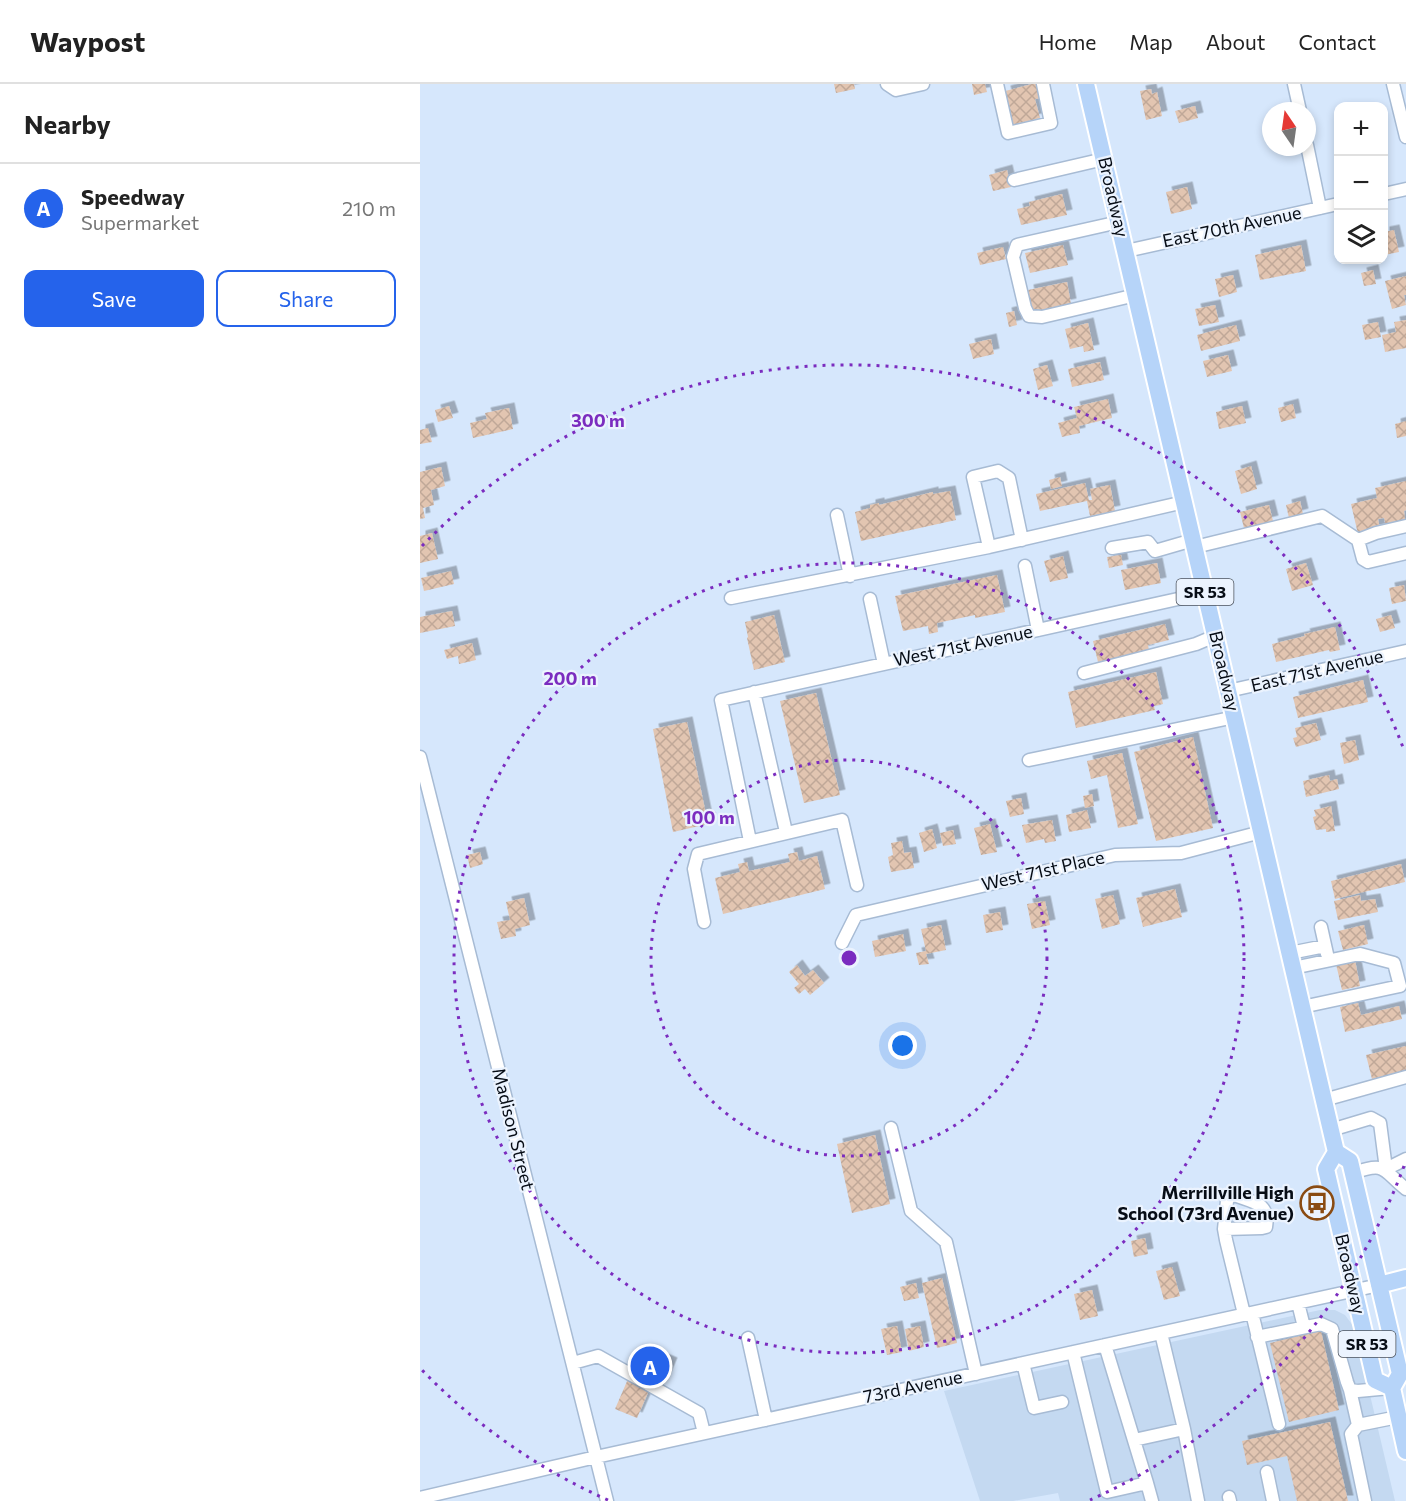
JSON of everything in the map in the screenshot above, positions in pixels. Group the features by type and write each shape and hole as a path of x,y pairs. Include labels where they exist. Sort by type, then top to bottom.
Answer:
{"main road":[{"name":"Broadway","path":"1086,84 1336,1152 1326,1170 1375,1380 1392,1388"},
{"name":"Broadway","path":"1336,1152 1350,1161 1353,1173 1400,1374 1392,1388 1406,1450"},
{"name":"73rd Avenue","path":"1379,1285 1406,1278"}],"street":[{"path":"887,84 896,90 923,84"},
{"path":"997,84 1008,133 1051,123 1043,84"},
{"path":"1294,84 1298,102"},
{"path":"1393,84 1406,137"},
{"path":"1309,156 1320,208"},
{"path":"1014,180 1104,159"},
{"path":"1388,193 1406,189"},
{"name":"East 70th Avenue","path":"1126,251 1334,205"},
{"path":"1119,222 1017,245 1013,257 1029,316 1042,317 1136,295"},
{"path":"989,547 973,477 998,471 1009,478 1022,540"},
{"path":"731,598 989,547 1184,502"},
{"path":"837,515 850,576"},
{"path":"1112,548 1148,542 1155,550 1322,516 1358,540 1363,559 1368,562 1406,553"},
{"path":"1358,540 1406,526"},
{"path":"1024,566 1038,630"},
{"name":"West 71st Avenue","path":"750,841 721,700 1205,593"},
{"path":"870,599 884,664"},
{"path":"1084,673 1196,644 1215,636"},
{"name":"East 71st Avenue","path":"1228,691 1406,651"},
{"path":"754,693 786,832"},
{"path":"1029,760 1234,717"},
{"name":"Madison Street","path":"420,756 607,1501"},
{"path":"704,922 694,869 698,854 786,832 842,820 857,885"},
{"name":"West 71st Place","path":"842,943 856,915 1114,855 1181,853 1261,832"},
{"path":"1321,927 1329,961"},
{"path":"1291,961 1325,946"},
{"path":"1291,961 1329,961 1360,954 1394,963 1400,986 1302,1007"},
{"path":"1324,1100 1406,1077"},
{"path":"1331,1131 1371,1118 1380,1123 1386,1169 1406,1189"},
{"path":"891,1128 911,1211 946,1242 975,1374"},
{"path":"1353,1173 1370,1167 1386,1169 1406,1159"},
{"path":"1224,1229 1248,1314 1257,1337 1280,1424"},
{"name":"73rd Avenue","path":"420,1498 704,1433 1379,1285"},
{"path":"1298,1303 1304,1327"},
{"path":"1257,1337 1321,1324 1332,1329 1358,1425"},
{"path":"1161,1333 1184,1429 1198,1501"},
{"path":"748,1338 766,1420"},
{"path":"1105,1345 1152,1501"},
{"path":"1073,1352 1107,1491 1147,1483"},
{"path":"573,1363 598,1356 699,1413 704,1433"},
{"path":"1023,1363 1034,1408 1062,1402"},
{"path":"1350,1390 1392,1388"},
{"path":"1365,1501 1351,1434 1358,1425 1398,1417"},
{"path":"1134,1440 1184,1429"},
{"path":"1267,1472 1273,1501"}],"shaded area":[{"path":"1320,1310 1335,1310 1345,1315 1354,1327 1395,1501 1060,1501 1058,1493 1013,1501 980,1501 944,1391"}],"building":[{"path":"834,84 854,84 855,89 836,93"},
{"path":"972,84 985,84 987,92 974,95"},
{"path":"1037,84 1041,98 1035,99 1040,118 1013,125 1005,91"},
{"path":"1151,89 1152,94 1157,92 1162,116 1146,120 1140,91"},
{"path":"1195,106 1198,118 1179,123 1175,111"},
{"path":"1007,170 1011,187 993,191 989,175"},
{"path":"1187,187 1192,209 1171,214 1166,192"},
{"path":"1062,194 1067,215 1021,225 1017,209 1030,206 1029,202"},
{"path":"1394,230 1399,252 1388,254 1388,231"},
{"path":"1063,245 1068,265 1030,273 1025,253"},
{"path":"1301,245 1306,271 1260,280 1255,255"},
{"path":"1003,247 1006,259 980,265 977,253"},
{"path":"1373,270 1376,284 1364,286 1361,273"},
{"path":"1233,275 1237,292 1219,297 1215,279"},
{"path":"1406,276 1406,295 1404,295 1406,305 1392,309 1385,281"},
{"path":"1067,282 1071,304 1032,312 1028,290"},
{"path":"1215,305 1219,322 1199,326 1195,309"},
{"path":"1014,311 1017,325 1009,327 1006,313"},
{"path":"1406,320 1406,348 1385,352 1382,335 1396,332 1394,322"},
{"path":"1378,322 1381,337 1365,340 1362,325"},
{"path":"1088,323 1094,350 1084,352 1083,346 1070,349 1065,329"},
{"path":"1236,325 1240,341 1201,351 1197,335"},
{"path":"991,339 994,354 973,359 969,344"},
{"path":"1228,355 1232,371 1207,377 1203,361"},
{"path":"1100,362 1104,380 1072,387 1068,369"},
{"path":"1047,365 1053,386 1038,390 1033,369"},
{"path":"1108,399 1112,418 1079,426 1080,433 1062,437 1058,423 1077,418 1074,407"},
{"path":"1293,404 1296,418 1281,422 1278,408"},
{"path":"449,406 453,418 438,422 435,410"},
{"path":"1242,406 1246,423 1219,429 1216,412"},
{"path":"509,408 513,429 473,438 470,423 487,419 485,413"},
{"path":"1406,421 1406,436 1397,438 1395,424"},
{"path":"428,428 432,442 420,444 420,430"},
{"path":"1251,466 1257,489 1241,494 1235,471"},
{"path":"441,467 445,486 431,490 434,505 423,508 425,518 420,519 420,472"},
{"path":"1060,477 1062,486 1051,489 1049,480"},
{"path":"1406,481 1406,510 1404,511 1406,526 1387,531 1384,518 1378,519 1380,529 1358,534 1351,504 1377,498 1375,488"},
{"path":"1085,483 1089,500 1092,500 1090,489 1110,485 1115,511 1090,516 1087,501 1040,511 1036,494"},
{"path":"950,491 956,520 861,541 855,512 879,503 879,505 933,492 933,494"},
{"path":"1300,501 1303,514 1289,518 1286,505"},
{"path":"1269,505 1273,521 1244,528 1240,512"},
{"path":"432,533 438,559 420,563 420,536"},
{"path":"1121,555 1123,565 1109,568 1107,557"},
{"path":"1063,556 1068,578 1050,582 1044,561"},
{"path":"1157,563 1161,583 1125,590 1121,570"},
{"path":"1306,563 1313,585 1292,591 1286,569"},
{"path":"451,571 454,584 424,591 421,578"},
{"path":"997,575 1005,612 975,618 975,615 937,623 938,632 929,634 928,626 903,631 895,596"},
{"path":"1404,585 1406,601 1392,604 1389,588"},
{"path":"452,611 455,626 420,633 420,617"},
{"path":"774,615 785,662 754,670 745,622"},
{"path":"1391,615 1395,628 1380,632 1376,619"},
{"path":"1165,624 1169,640 1148,645 1149,650 1098,662 1093,641"},
{"path":"1335,627 1340,650 1330,652 1329,650 1276,662 1272,644"},
{"path":"472,643 476,660 459,664 458,656 447,659 444,650"},
{"path":"1156,672 1163,704 1154,706 1155,710 1076,728 1068,692"},
{"path":"1363,680 1368,702 1298,718 1293,697"},
{"path":"816,693 840,795 804,803 780,701"},
{"path":"687,722 708,824 673,832 653,729"},
{"path":"1316,723 1321,740 1296,747 1293,738 1297,737 1295,728"},
{"path":"1193,737 1213,828 1156,841 1134,752"},
{"path":"1355,740 1359,760 1344,764 1340,743"},
{"path":"1122,753 1138,824 1118,828 1107,775 1091,779 1087,761"},
{"path":"1329,775 1330,781 1337,779 1339,789 1306,797 1303,781"},
{"path":"1092,794 1094,806 1085,808 1083,796"},
{"path":"1021,798 1024,814 1010,817 1006,801"},
{"path":"1331,806 1335,831 1316,830 1314,810"},
{"path":"1087,810 1091,828 1069,832 1066,815"},
{"path":"1052,820 1056,841 1045,843 1044,839 1026,843 1022,825"},
{"path":"990,824 997,852 981,855 974,828"},
{"path":"932,829 937,848 924,852 919,833"},
{"path":"953,830 956,844 943,846 940,833"},
{"path":"902,841 904,853 911,852 914,868 891,872 888,857 893,855 891,843"},
{"path":"480,852 483,864 470,868 467,855"},
{"path":"797,852 799,861 817,856 825,889 723,914 715,878 740,872 738,864 747,862 749,871 790,862 788,854"},
{"path":"1401,864 1405,882 1335,899 1331,881"},
{"path":"1175,889 1182,917 1143,927 1136,898"},
{"path":"1113,895 1120,924 1102,929 1095,899"},
{"path":"1360,895 1361,901 1375,899 1378,912 1338,920 1334,901"},
{"path":"524,898 530,925 515,929 516,936 501,939 497,922 510,920 506,902"},
{"path":"1045,901 1050,925 1032,929 1027,904"},
{"path":"1000,912 1003,930 986,933 983,915"},
{"path":"941,925 946,950 926,954 929,964 919,965 916,953 926,951 921,929"},
{"path":"1364,925 1368,944 1343,950 1338,931"},
{"path":"903,934 906,951 875,957 872,941"},
{"path":"1355,960 1360,986 1342,990 1336,964"},
{"path":"797,965 805,976 813,970 824,983 810,995 805,989 799,994 794,988 799,984 789,972"},
{"path":"1358,1003 1361,1015 1399,1006 1402,1019 1345,1032 1340,1007"},
{"path":"1406,1046 1406,1071 1372,1079 1366,1055"},
{"path":"875,1135 890,1204 852,1213 837,1144"},
{"path":"1145,1238 1148,1254 1134,1257 1131,1241"},
{"path":"1172,1267 1180,1296 1164,1300 1156,1271"},
{"path":"942,1278 957,1343 937,1348 922,1283"},
{"path":"916,1283 919,1298 904,1301 900,1287"},
{"path":"1092,1290 1098,1316 1080,1320 1074,1294"},
{"path":"897,1326 902,1352 887,1355 881,1329"},
{"path":"920,1326 924,1347 909,1351 905,1329"},
{"path":"1321,1331 1339,1410 1289,1422 1270,1343"},
{"path":"648,1353 672,1363 664,1382 627,1369 634,1354 645,1359"},
{"path":"628,1379 650,1388 637,1418 615,1409"},
{"path":"1330,1422 1348,1501 1297,1501 1287,1456 1247,1465 1242,1441"}],"place":[{"name":"Merrillville High School (73rd Avenue)","path":"1317,1203"},
{"name":"Speedway","path":"650,1366"}]}
